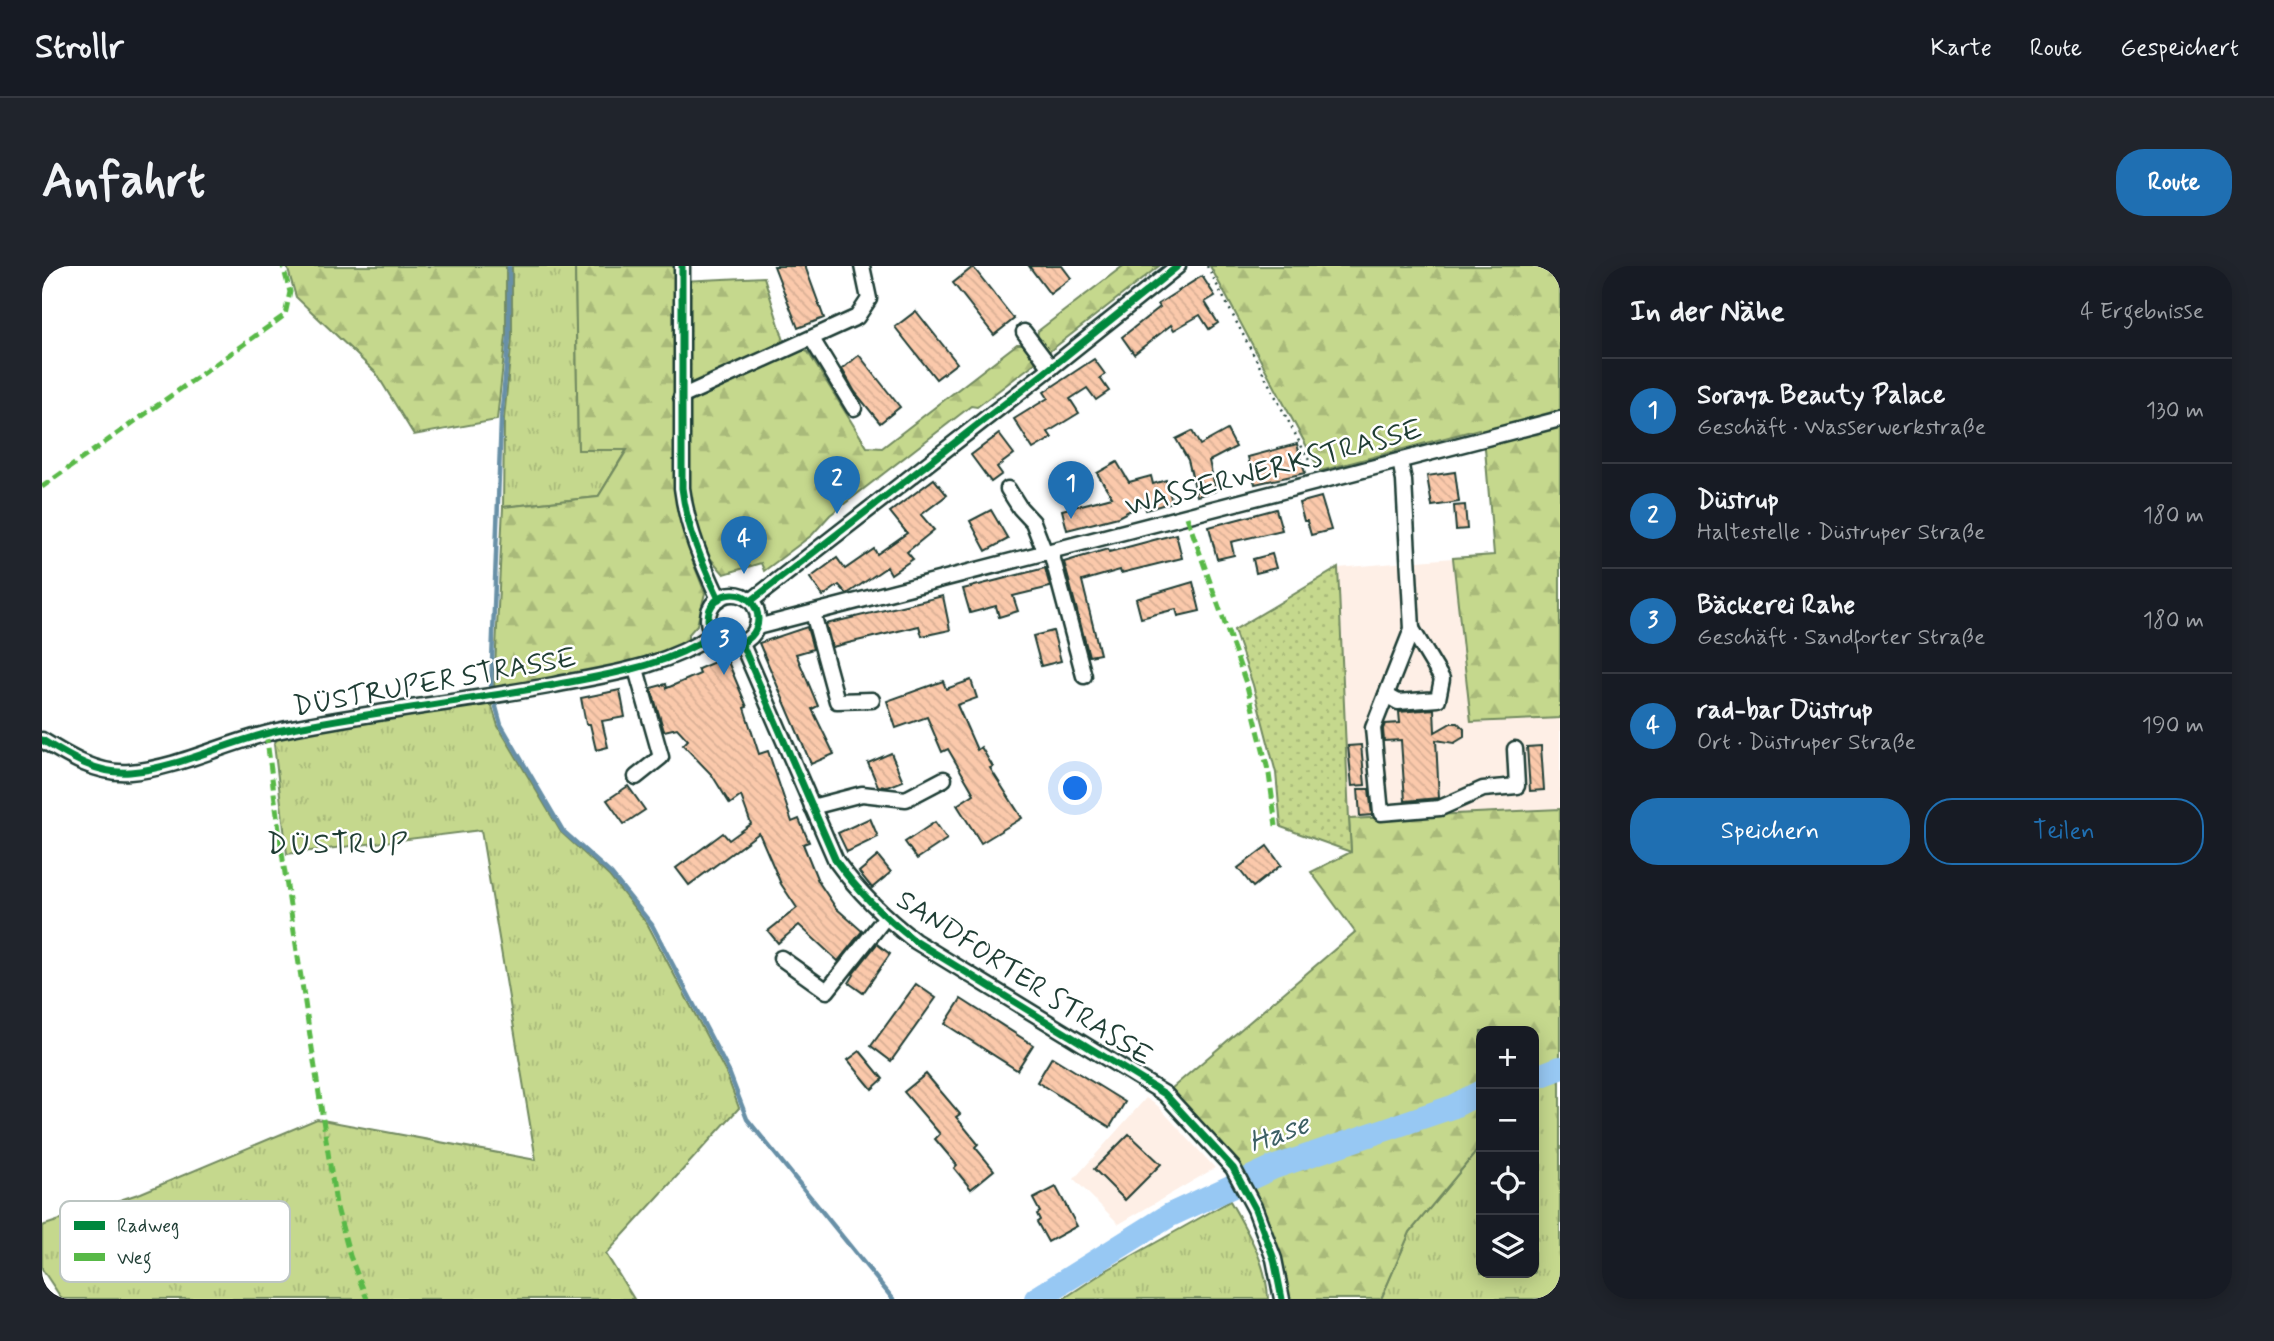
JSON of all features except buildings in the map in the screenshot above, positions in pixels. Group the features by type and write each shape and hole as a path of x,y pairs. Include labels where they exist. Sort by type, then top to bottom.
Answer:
{"street":[{"path":"682,266 682,488 686,517 694,543 719,599"},
{"path":"751,601 1178,266"},
{"path":"681,397 857,317 869,299 868,268"},
{"path":"1024,332 1051,368"},
{"path":"812,339 854,408"},
{"name":"WASSERWERKSTRASSE","path":"757,626 1560,419"},
{"path":"1400,461 1404,481 1412,629 1373,728 1381,813 1440,808 1483,789 1517,786 1515,749"},
{"path":"1008,489 1033,522 1048,553 1084,676"},
{"path":"738,595 751,601 757,613 757,626 753,634 741,642 726,643 714,634 708,620 713,604 725,596 738,595"},
{"path":"813,612 837,701 872,699"},
{"path":"1386,695 1398,702 1438,699 1442,679 1412,629"},
{"name":"DÜSTRUPER STRASSE","path":"42,740 68,756 101,769 127,772 150,768 277,731 493,696 636,669 685,652 714,634"},
{"name":"SANDFORTER STRASSE","path":"741,642 836,861 856,888 885,918 915,941 1165,1094 1233,1168 1255,1209 1274,1259 1282,1299"},
{"path":"636,669 661,757 636,777"},
{"path":"812,807 862,794 906,799 944,779"},
{"path":"781,958 827,991 885,918"}],"path":[{"path":"1207,266 1320,481"}],"shaded area":[{"path":"1453,558 1471,721 1560,718 1560,809 1349,819 1338,568"},
{"path":"1146,1098 1158,1106 1215,1168 1119,1224 1074,1179"}],"green space":[{"path":"287,266 506,266 506,336 497,420 414,435 376,373 296,297"},
{"path":"512,266 575,266 578,450 627,449 598,497 503,507 504,419 512,337"},
{"path":"575,266 682,266 682,281 764,277 785,344 808,352 867,447 882,448 1017,344 1025,344 1036,357 1035,363 977,407 971,406 830,515 812,535 764,571 761,563 724,574 711,559 692,560 705,593 697,625 688,635 688,643 633,663 494,688 503,507 598,497 627,450 578,450"},
{"path":"1123,266 1159,266 1050,351 1046,350 1037,338 1038,331"},
{"path":"1210,266 1560,266 1560,718 1471,722 1453,558 1494,555 1485,449 1479,429 1320,471"},
{"path":"1338,568 1351,852 1281,827 1276,773 1253,685 1234,630"},
{"path":"491,703 498,726 561,832 609,876 648,925 726,1073 739,1108 606,1254 634,1299 62,1299 42,1269 42,1226 60,1220 60,1282 290,1282 290,1201 117,1201 317,1119 536,1160 481,830 287,854 274,744 278,738"},
{"path":"1560,809 1560,1068 1539,1076 1539,1026 1476,1026 1476,1152 1410,1232 1381,1299 1282,1299 1233,1168 1165,1094 1355,932 1311,872 1351,852 1349,819"},
{"path":"1560,1068 1560,1299 1381,1299 1410,1232 1476,1152 1476,1278 1539,1278 1539,1076"},
{"path":"1230,1201 1260,1260 1268,1299 1063,1299 1107,1270"}],"waterway":[{"path":"509,266 509,337 501,420 491,689 501,725 563,831 611,874 652,925 729,1072 747,1119 893,1299"},
{"name":"Hase","path":"1539,1076 1560,1068"},
{"name":"Hase","path":"1036,1299 1170,1215 1272,1168 1452,1107 1476,1095"}],"marked path":[{"path":"42,487 285,315 290,292 283,266"},
{"path":"1187,517 1247,686 1269,774 1276,826"},
{"path":"266,733 336,1204 350,1256 367,1299"}],"cycle path":[{"path":"682,266 682,488 696,545 719,599"},
{"path":"751,601 1178,266"},
{"path":"733,594 750,602 758,619 750,636 733,644 716,636 708,619 716,602 733,594"},
{"path":"42,740 73,758 106,771 148,770 277,731 617,673 677,654 714,634"},
{"path":"741,642 836,861 854,884 882,914 915,941 1165,1094 1233,1168 1255,1209 1274,1259 1282,1299"}],"place":[{"name":"Düstrup","path":"837,514"},
{"name":"Soraya Beauty Palace","path":"1071,519"},
{"name":"rad-bar Düstrup","path":"744,574"},
{"name":"Bäckerei Rahe","path":"724,675"}],"district":[{"name":"DÜSTRUP","path":"338,844"}]}
